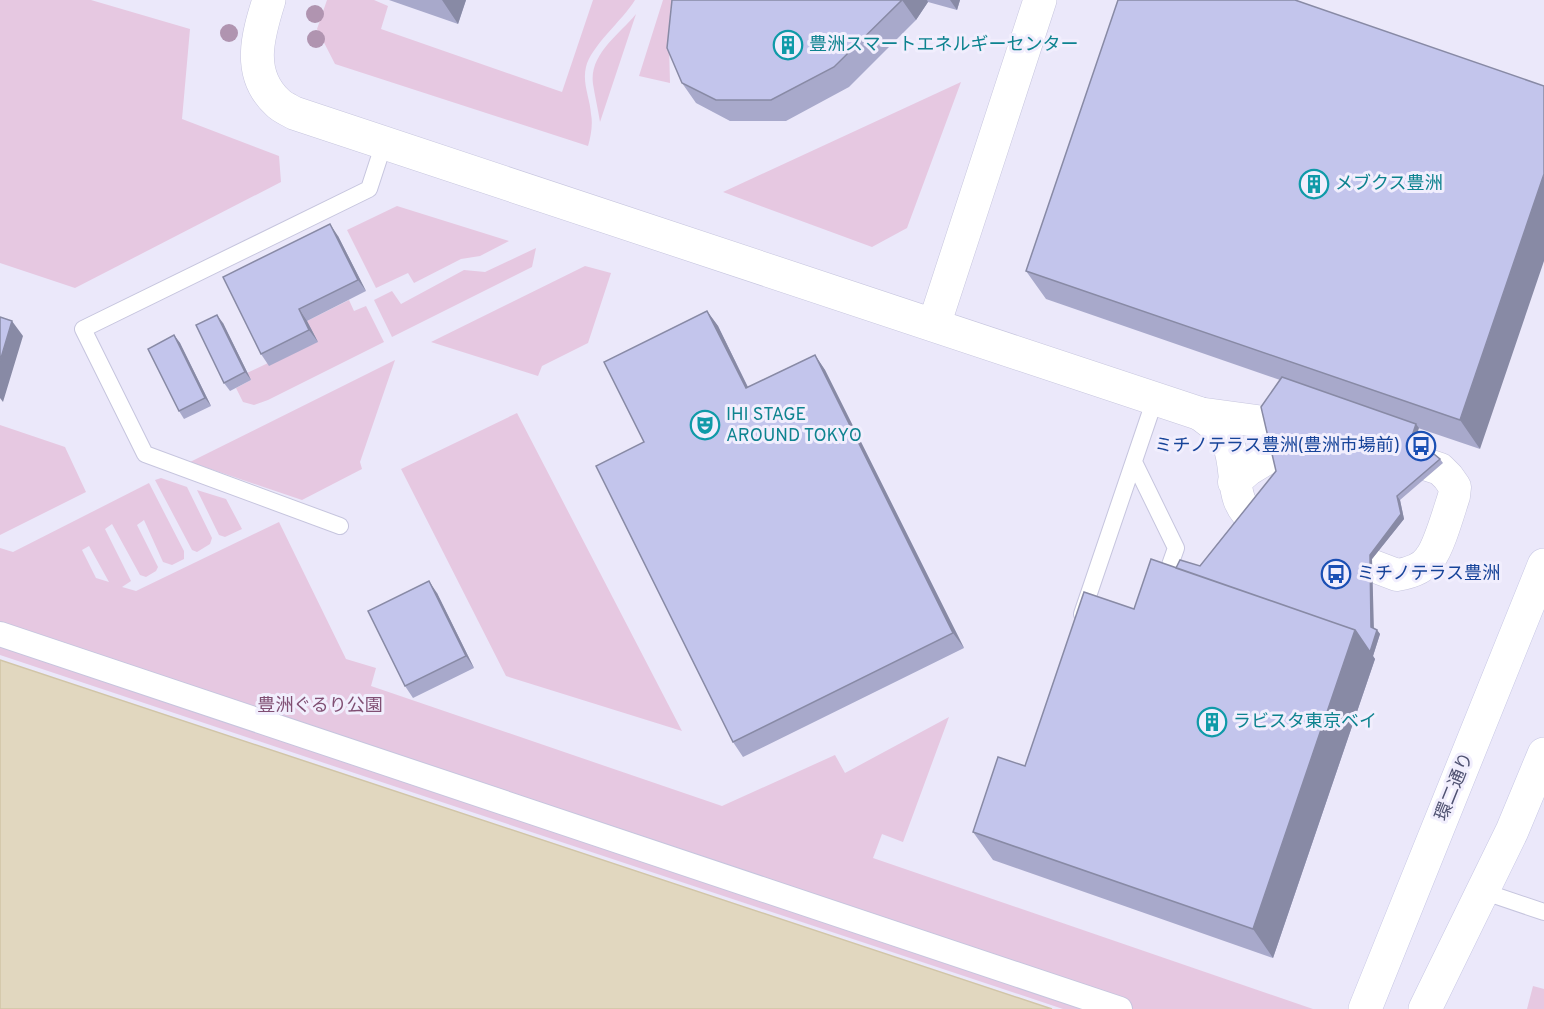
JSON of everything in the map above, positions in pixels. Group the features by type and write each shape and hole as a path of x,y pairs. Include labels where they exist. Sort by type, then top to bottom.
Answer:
{"street":[{"path":"269,0 256,50 258,70 266,87 278,103 294,113 1198,414 1301,427 1440,469 1455,487 1455,496 1431,558 1422,567 1397,575 1257,522 1246,515 1238,501 1228,443 1215,426 1198,414"},
{"path":"934,325 1040,0"},
{"path":"1234,482 1248,470 1312,430"},
{"name":"環二通り","path":"1366,1007 1544,565"},
{"path":"0,634 1120,1009"},
{"path":"1425,1009 1512,831 1544,754"}],"lane":[{"path":"340,526 145,454 83,329 369,189 384,143"},
{"path":"1078,626 1155,399"},
{"path":"1134,462 1176,548 1157,603"},
{"path":"1482,891 1544,912"}],"green space":[{"path":"0,0 91,0 190,29 182,119 279,156 281,182 75,288 0,263"},
{"path":"327,0 374,0 388,6 381,29 562,92 593,0 635,0 600,42 586,67 586,85 592,122 588,146 335,64 317,29"},
{"path":"663,0 679,0 669,45 670,83 639,76"},
{"path":"636,14 600,122 593,84 596,63 600,54"},
{"path":"961,82 907,228 872,247 723,192"},
{"path":"397,206 509,241 480,256 461,259 414,283 408,273 376,288 347,230"},
{"path":"536,248 532,267 392,337 374,300 392,291 401,304 464,270 485,272"},
{"path":"585,266 611,273 588,343 542,366 538,376 431,342"},
{"path":"349,300 354,311 366,306 384,342 268,400 254,405 243,402 236,388 251,380 247,373 317,342 307,321"},
{"path":"395,360 360,462 362,469 302,500 190,462"},
{"path":"517,413 682,731 506,676 401,469"},
{"path":"0,425 65,447 86,492 0,535"},
{"path":"161,478 187,487 212,538 210,544 197,552 192,550 155,480"},
{"name":"豊洲ぐるり公園","path":"149,483 184,551 184,559 172,565 163,562 144,520 137,525 158,567 146,577 140,575 112,524 105,529 131,581 122,587 136,591 279,522 346,659 376,668 371,686 722,806 835,755 845,773 949,717 903,842 882,834 873,858 1313,1009 1063,1009 0,655 0,548 13,552","holes":["89,546 109,582 96,578 82,550"]},
{"path":"197,490 226,499 242,529 225,537 219,535"},
{"path":"1533,986 1544,989 1544,1009 1527,1009"}],"shaded area":[{"path":"0,660 1052,1009 0,1009"}],"building":[{"name":"豊洲スマートエネルギーセンター","path":"672,0 902,0 834,67 771,100 716,100 682,83 667,48"},
{"name":"メブクス豊洲","path":"1118,0 1295,0 1544,86 1544,174 1460,420 1026,271"},
{"path":"330,224 358,280 299,309 309,330 261,354 223,277"},
{"name":"IHI STAGE AROUND TOKYO","path":"707,311 746,388 815,355 953,633 733,742 596,466 644,442 604,362"},
{"path":"217,315 245,372 224,383 196,325"},
{"path":"0,317 12,321 0,361"},
{"path":"174,335 205,398 179,411 148,349"},
{"path":"1282,377 1416,424 1412,436 1440,459 1397,496 1401,514 1370,555 1371,627 1377,630 1370,652 1355,630 1176,568 1180,560 1200,566 1276,471 1261,407"},
{"name":"ラビスタ東京ベイ","path":"1151,559 1355,630 1253,929 973,832 998,757 1025,766 1084,592 1134,609"},
{"path":"429,581 466,656 405,686 368,611"}],"place":[{"name":"豊洲スマートエネルギーセンター","path":"788,45"},
{"name":"メブクス豊洲","path":"1314,184"},
{"name":"IHI STAGE AROUND TOKYO","path":"705,425"},
{"name":"ミチノテラス豊洲(豊洲市場前)","path":"1421,446"},
{"name":"ミチノテラス豊洲","path":"1336,574"},
{"name":"ラビスタ東京ベイ","path":"1212,722"}]}
